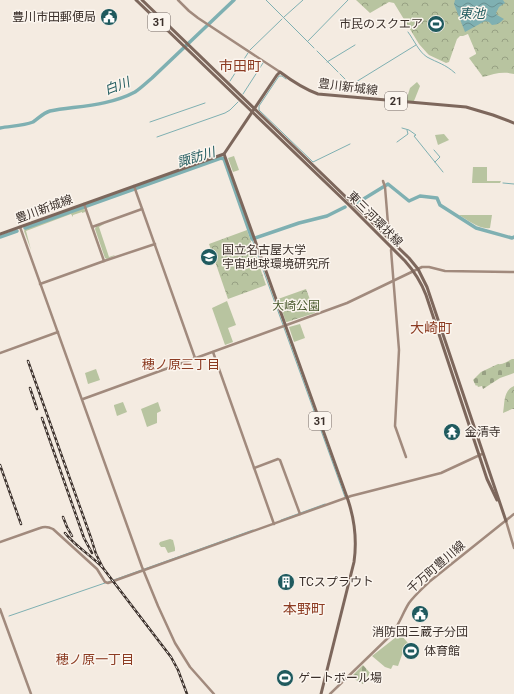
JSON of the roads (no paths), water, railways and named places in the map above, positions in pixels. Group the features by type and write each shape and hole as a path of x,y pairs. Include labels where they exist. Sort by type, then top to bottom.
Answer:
{"main road":[{"name":"東三河環状線","path":"136,0 184,43"},
{"name":"東三河環状線","path":"142,0 188,48 409,258 418,269 427,287 481,454 489,484 506,521"},
{"path":"224,154 280,72"},
{"name":"豊川新城線","path":"280,72 298,84 318,94 466,107 514,123"},
{"name":"東三河環状線","path":"253,110 413,270 426,295 481,454"},
{"name":"豊川新城線","path":"0,234 85,206 224,154"},
{"name":"31","path":"224,154 354,518 356,552 353,569 321,694"}],"street":[{"path":"178,0 206,24 280,72"},
{"path":"383,181 385,187 390,236 389,239"},
{"path":"135,188 195,358"},
{"path":"85,206 104,261"},
{"path":"92,227 142,209"},
{"path":"20,227 144,571 167,627 177,647 190,667 214,694"},
{"path":"40,284 154,244"},
{"path":"392,248 399,350 395,426 406,457"},
{"path":"82,399 347,303 413,270 425,266 434,267 445,271 514,272"},
{"path":"0,353 58,332"},
{"path":"213,352 274,524"},
{"path":"0,542 40,528 48,527 53,529 97,569 104,582 110,583 347,498 441,472 481,454"},
{"path":"254,468 279,459 300,514"},
{"name":"千万町豊川線","path":"330,694 390,636 417,593 514,514"},
{"path":"506,521 514,548"},
{"path":"0,609 31,694"}],"water":[{"name":"東池","path":"455,0 503,0 505,3 499,7 496,13 504,19 494,25 485,21 465,32 454,4"}],"waterway":[{"name":"白川","path":"0,128 33,122 43,114 50,111 104,103 125,97 135,92 152,78 234,0"},
{"path":"266,0 314,48"},
{"path":"284,17 303,0"},
{"path":"308,41 348,0"},
{"path":"250,50 282,19"},
{"path":"408,32 424,55 455,73"},
{"path":"327,62 355,45"},
{"path":"351,85 416,45"},
{"path":"317,51 338,72"},
{"path":"230,81 248,53"},
{"path":"243,94 263,63"},
{"path":"340,74 354,88"},
{"path":"286,79 279,76 259,106 259,110 313,162 350,144"},
{"path":"157,137 225,113 238,102"},
{"path":"150,122 205,103"},
{"path":"402,128 409,130 416,135 414,136 443,172"},
{"path":"397,142 408,134 407,130"},
{"path":"434,150 440,157 435,162"},
{"name":"諏訪川","path":"25,228 221,158 224,159 252,239 299,223 327,216 345,207"},
{"path":"503,183 514,184"},
{"name":"諏訪川","path":"357,203 388,184 409,201 420,196 437,198 440,205 476,228 512,238 514,237"},
{"name":"諏訪川","path":"0,237 17,231"},
{"path":"252,239 345,497"},
{"path":"281,520 325,504"},
{"path":"108,582 253,530"},
{"path":"9,616 105,583"}],"railway":[{"path":"28,361 96,554 103,568"},
{"path":"30,388 37,409"},
{"path":"42,418 84,538 92,553"},
{"path":"0,465 21,524"},
{"path":"63,517 72,536"},
{"path":"65,533 74,543 103,568 171,657 178,670 187,694"}],"place":[{"name":"豊川市田郵便局","path":"109,17"},
{"name":"市民のスクエア","path":"436,24"},
{"name":"国立名古屋大学 宇宙地球環境研究所","path":"209,257"},
{"name":"金清寺","path":"452,432"},
{"name":"TCスプラウト","path":"286,582"},
{"name":"消防団三蔵子分団","path":"420,614"},
{"name":"体育館","path":"411,651"},
{"name":"ゲートボール場","path":"285,678"}],"district":[{"name":"市田町","path":"240,66"},
{"name":"大崎町","path":"431,328"},
{"name":"穂ノ原三丁目","path":"181,364"},
{"name":"本野町","path":"304,609"},
{"name":"穂ノ原一丁目","path":"95,659"}],"park label":[{"name":"大崎公園","path":"296,306"}]}
